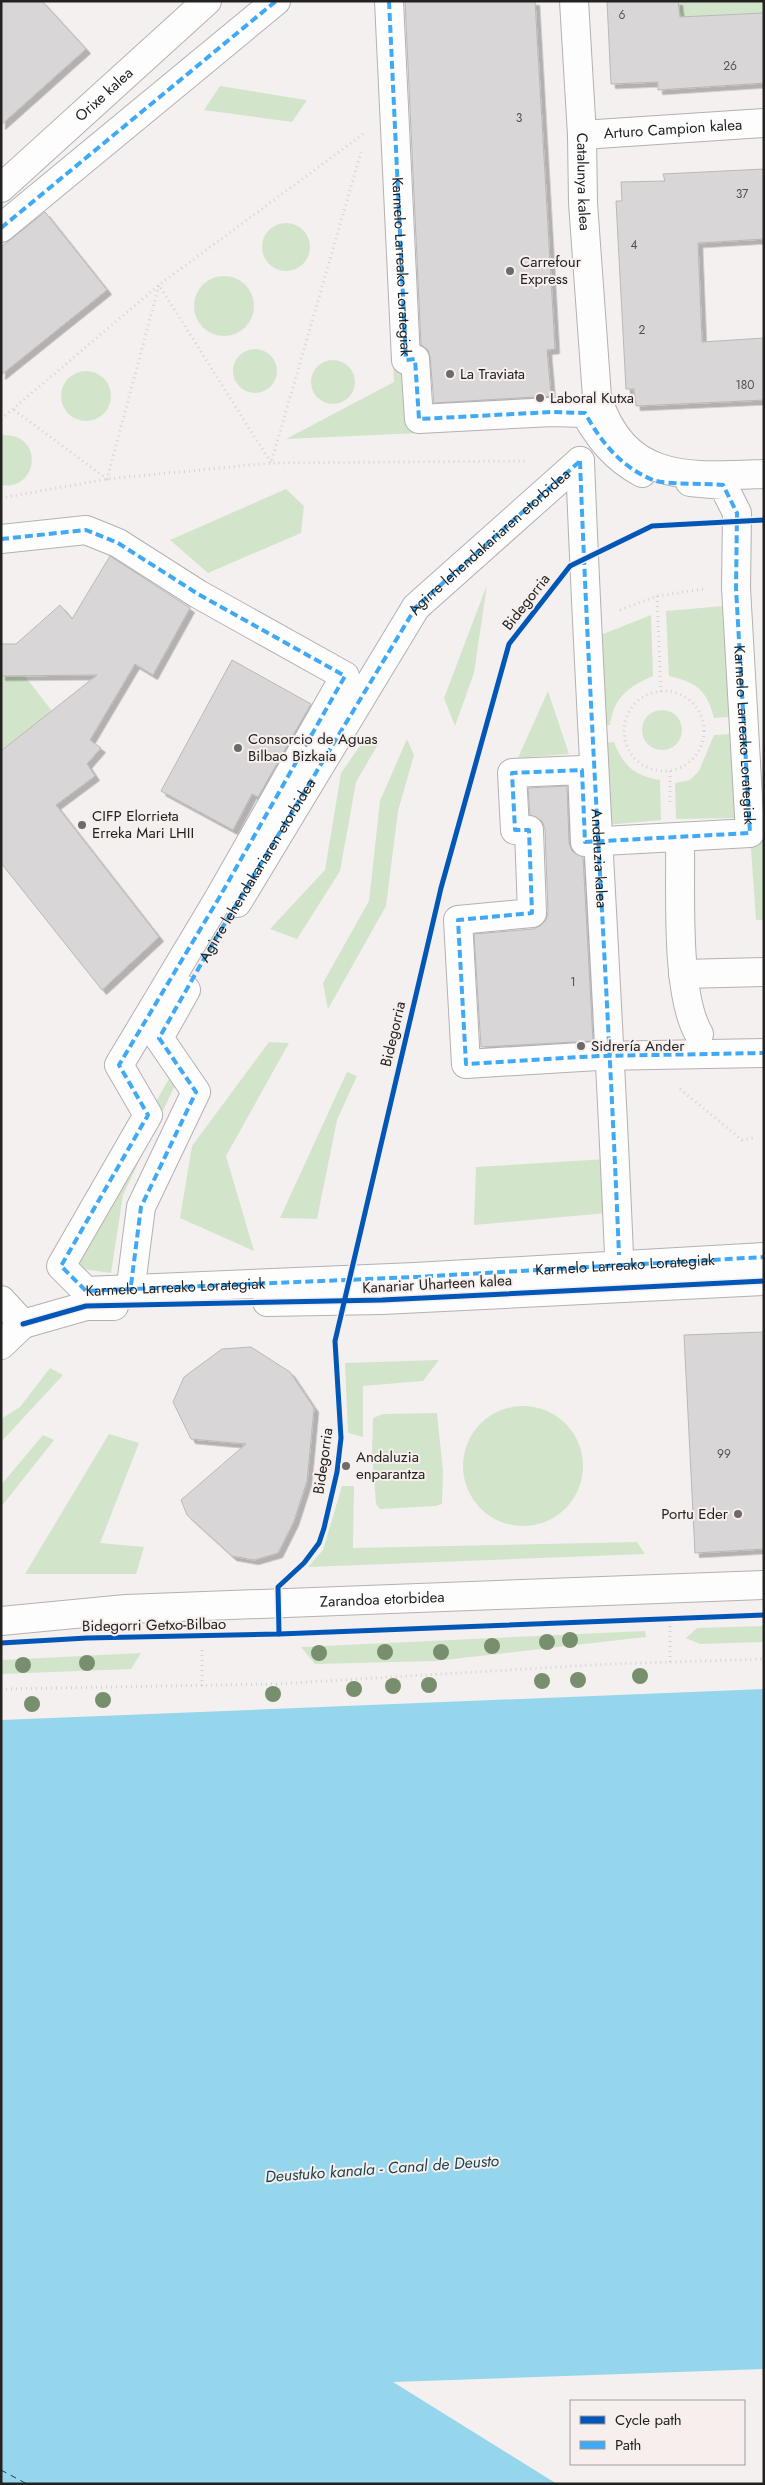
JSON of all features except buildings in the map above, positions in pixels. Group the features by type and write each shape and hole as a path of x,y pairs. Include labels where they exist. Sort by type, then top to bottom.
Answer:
{"street":[{"name":"Orixe kalea","path":"1,188 207,1"},
{"path":"1,228 276,1"},
{"name":"Karmelo Larreako Lorategiak","path":"389,1 406,360 415,359 418,419 552,412 585,413 599,438 624,463 654,480 723,484 737,513 736,588 750,833 599,841"},
{"name":"Catalunya kalea","path":"574,1 582,135 583,203 597,397 605,422 622,446 648,464 689,476 764,474"},
{"name":"Arturo Campion kalea","path":"582,135 764,123"},
{"name":"Andaluzia kalea","path":"580,461 587,628 611,1056 619,1255"},
{"name":"Agirre lehendakariaren etorbidea","path":"131,1285 141,1207 196,1092 159,1038 213,943 416,607 580,461"},
{"name":"Karmelo Larreako Lorategiak","path":"1,539 86,530 118,543 198,594 345,676 219,898 119,1065 148,1115 62,1266 86,1291 415,1277 764,1257"},
{"path":"599,841 585,842 582,770 512,773 515,830 529,830 532,913 458,920 466,1064 611,1056 764,1053"},
{"path":"680,843 683,974 692,1022 699,1034"},
{"path":"683,974 764,972"},
{"name":"Kanariar Uharteen kalea","path":"22,1324 86,1306 382,1300 764,1281"},
{"path":"1,1300 22,1324 1,1345"},
{"name":"Zarandoa etorbidea","path":"1,1622 126,1609 764,1584"}],"path":[{"path":"1,419 14,410 159,285 367,131 364,141"},
{"path":"271,463 362,150"},
{"path":"159,285 271,463"},
{"path":"107,479 159,285"},
{"path":"14,410 107,479"},
{"path":"1,498 107,479 271,463 580,461"},
{"path":"661,692 657,596 710,588"},
{"path":"661,692 678,694 690,700 699,711 704,724 704,736 700,749 693,759 682,767 670,771 657,770 640,762 628,747 625,735 625,721 631,709 640,699 652,693 661,692"},
{"path":"670,771 670,808"},
{"path":"639,1056 742,1140 753,1138"},
{"path":"670,1626 670,1662"},
{"path":"202,1647 202,1686"},
{"path":"1,1689 275,1684 670,1662 764,1660"}],"green space":[{"path":"678,1 764,1 764,13 680,17"},
{"path":"220,86 307,100 292,122 204,110"},
{"path":"397,129 420,433 286,439 394,382 381,138"},
{"path":"286,223 295,225 303,230 308,238 310,247 308,256 303,264 295,269 286,271 277,269 269,264 264,256 262,247 264,238 269,230 277,225"},
{"path":"224,276 241,281 249,289 254,306 249,323 241,331 224,336 207,331 199,323 194,306 199,289 207,281"},
{"path":"259,349 271,355 276,362 276,380 271,387 264,392 251,393 243,390 236,383 233,367 236,359 243,352"},
{"path":"333,360 345,364 351,370 355,382 351,394 345,400 333,404 321,400 315,394 311,382 315,370 321,364"},
{"path":"81,371 91,371 104,378 111,391 111,401 104,414 91,421 81,421 72,417 65,410 61,401 61,391 65,382 72,375"},
{"path":"1,435 15,437 25,442 30,451 32,461 29,471 23,479 14,484 1,485"},
{"path":"286,489 304,506 301,533 208,573 170,540"},
{"path":"487,585 474,673 455,726 444,698"},
{"path":"723,606 729,717 714,718 708,700 699,689 686,681 669,676 666,611"},
{"path":"651,615 653,676 636,684 624,694 615,707 610,725 597,726 593,638"},
{"path":"24,675 52,711 1,751 1,676"},
{"path":"548,691 569,754 518,758"},
{"path":"666,710 673,713 679,719 682,730 681,738 673,747 666,750 658,750 651,747 643,738 642,726 645,719 654,711"},
{"path":"730,734 735,818 676,819 675,783 690,780 699,771 714,735"},
{"path":"367,736 380,741 356,782 340,871 297,939 270,929 325,870 341,773"},
{"path":"407,739 414,755 398,811 386,906 328,1009 323,983 369,901 380,801"},
{"path":"614,742 621,758 626,764 637,773 660,780 661,820 606,825 601,743"},
{"path":"764,820 764,920 756,920 749,821"},
{"path":"269,1042 289,1043 226,1156 254,1251 180,1218 192,1146"},
{"path":"347,1072 357,1076 337,1120 317,1219 280,1218"},
{"path":"169,1079 177,1081 123,1195 111,1273 61,1266"},
{"path":"607,1159 606,1213 474,1225 476,1167"},
{"path":"439,1360 423,1381 363,1386 363,1437 348,1433 345,1363"},
{"path":"50,1368 63,1375 1,1442 1,1419 20,1407"},
{"path":"523,1406 546,1410 566,1423 579,1443 583,1466 579,1489 566,1509 546,1522 523,1526 500,1522 480,1509 467,1489 463,1466 467,1443 480,1423 500,1410"},
{"path":"437,1413 443,1471 442,1504 436,1506 380,1509 376,1504 372,1452 373,1418 383,1414"},
{"path":"109,1434 139,1443 100,1543 144,1547 136,1574 25,1574"},
{"path":"43,1435 54,1440 1,1507 1,1485"},
{"path":"342,1486 354,1486 353,1548 637,1542 645,1554 308,1567 323,1550"},
{"path":"764,1626 764,1642 700,1644 686,1638 697,1628"},
{"path":"645,1631 646,1637 436,1661 315,1664 301,1647"},
{"path":"141,1653 131,1669 1,1674 1,1660"}],"water":[{"name":"Deustuko kanala - Canal de Deusto","path":"764,1689 764,2369 393,2382 557,2484 1,2484 1,1720"}],"ferry route":[{"path":"1,2470 27,2484"}],"marked path":[{"path":"1,228 276,1"},
{"path":"389,1 406,360 415,359 419,419 552,412 585,413 605,444 631,468 659,482 723,485 737,513 736,588 750,833 585,842 582,770 512,773 515,830 529,830 532,913 458,920 466,1064 598,1056 764,1053"},
{"path":"580,461 619,1255"},
{"path":"131,1285 141,1207 196,1092 159,1038 213,943 416,607 580,461"},
{"path":"1,539 86,530 118,543 198,594 345,676 219,898 119,1065 148,1115 61,1266 86,1291 415,1277 764,1257"}],"cycle path":[{"name":"Bidegorria","path":"1,1643 87,1638 279,1634 278,1587 304,1563 319,1543 324,1528 337,1472 341,1438 335,1341 441,888 509,644 570,566 652,526 764,520"},
{"path":"23,1324 86,1306 382,1300 764,1281"},
{"path":"279,1634 764,1615"}],"place":[{"name":"Carrefour Express","path":"510,271"},
{"name":"La Traviata","path":"450,374"},
{"name":"Laboral Kutxa","path":"540,398"},
{"name":"Consorcio de Aguas Bilbao Bizkaia","path":"238,748"},
{"name":"CIFP Elorrieta Erreka Mari LHII","path":"82,825"},
{"name":"Sidrería Ander","path":"581,1046"},
{"name":"Andaluzia enparantza","path":"346,1466"},
{"name":"Portu Eder","path":"738,1514"}]}
